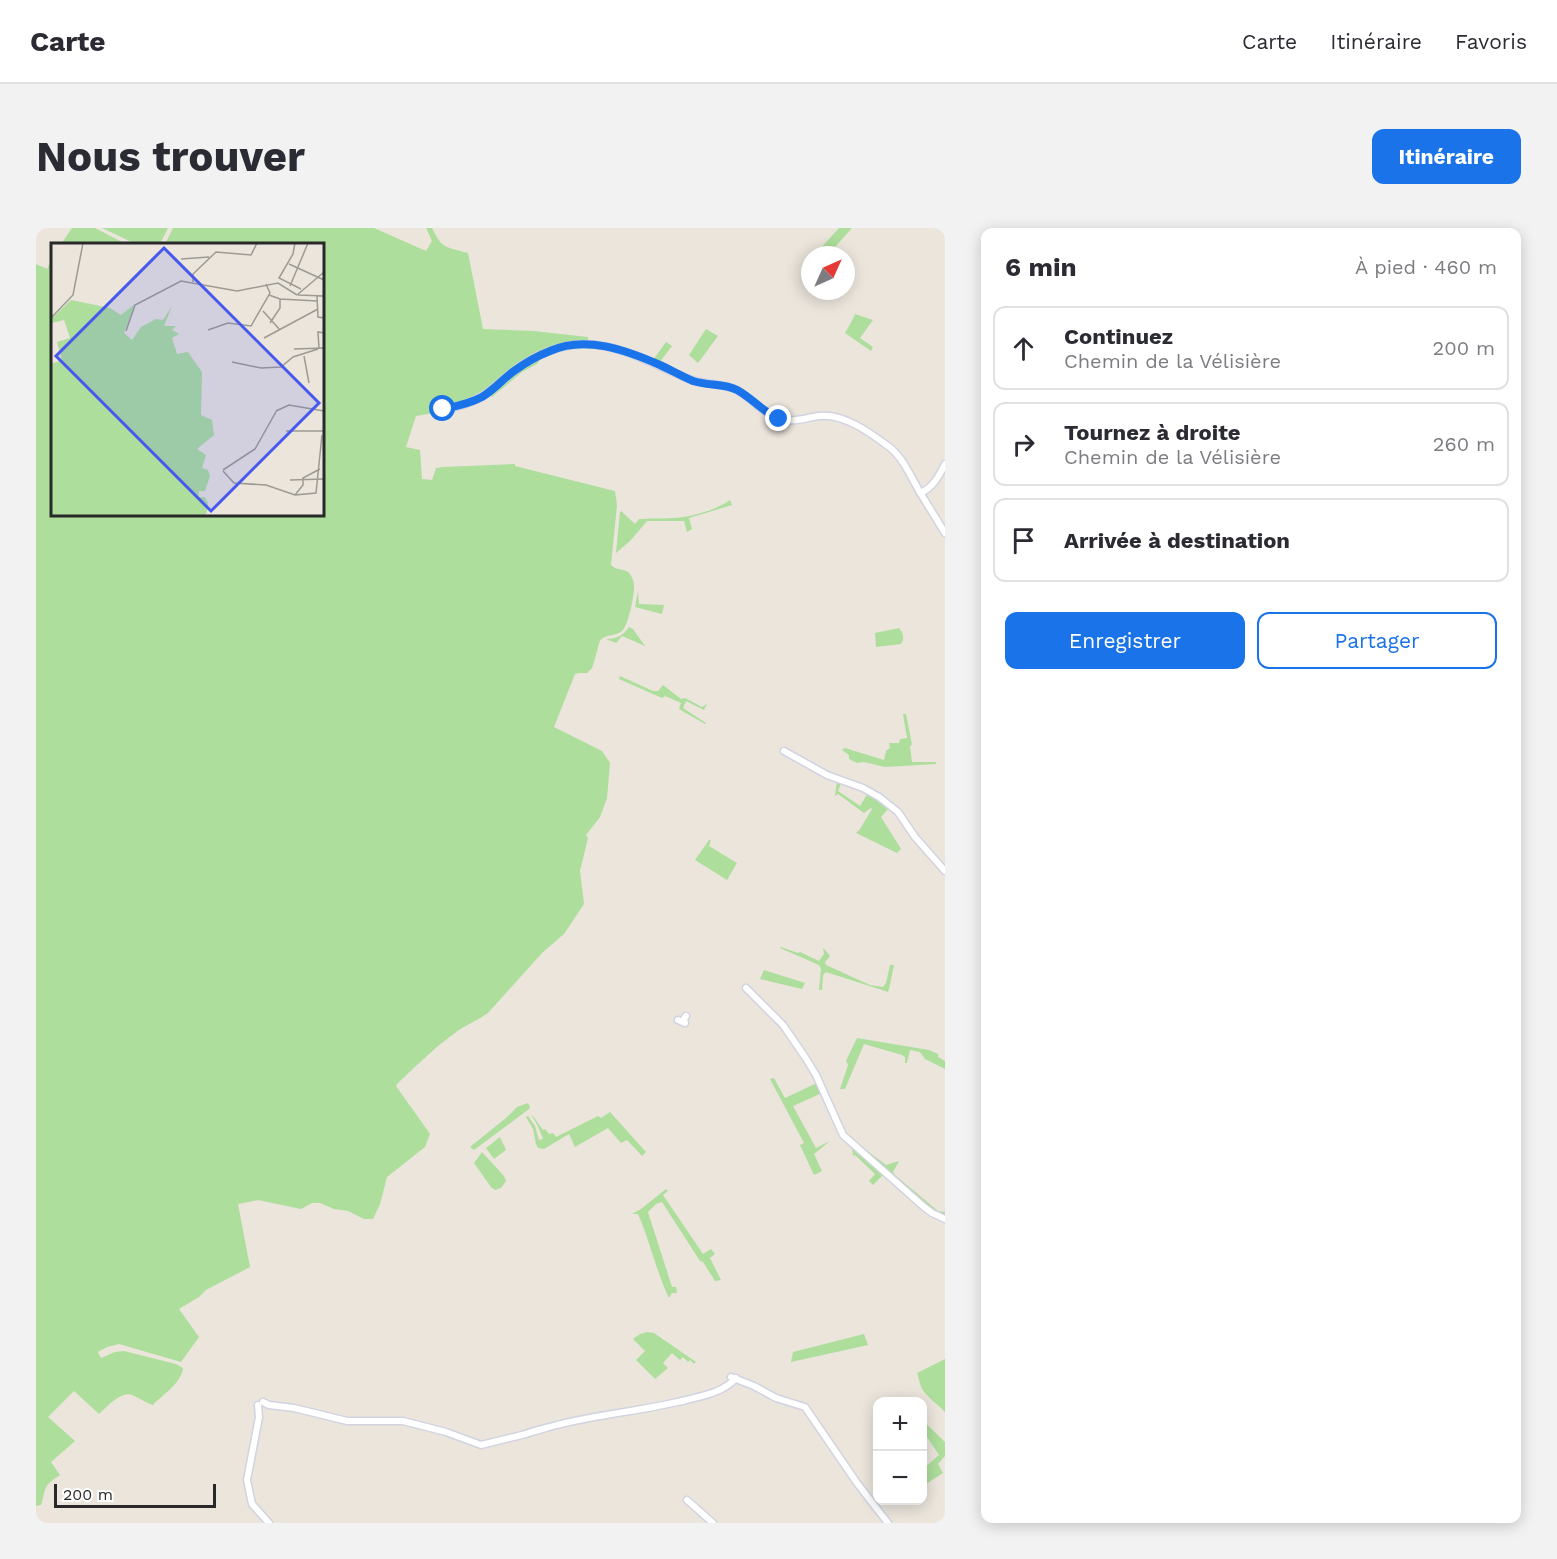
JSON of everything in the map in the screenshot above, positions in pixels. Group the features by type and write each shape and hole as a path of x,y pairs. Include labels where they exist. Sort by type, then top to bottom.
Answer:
{"street":[{"path":"438,414 443,409 462,405 484,396 513,371 550,350 570,345 597,345 644,359 691,380 727,386 743,394 770,415 779,419 835,416 845,420 888,446 905,466 945,533"},
{"path":"920,493 931,486 945,464"},
{"path":"784,751 827,775 879,797 898,812 915,837 945,871"},
{"path":"746,988 783,1025 800,1049 816,1075 843,1135 924,1207 945,1219"},
{"path":"678,1020 686,1023 684,1019 686,1016"},
{"path":"269,1523 252,1504 247,1480 260,1403 294,1408 347,1421 403,1421 446,1432 481,1445 573,1421 667,1405 708,1395 734,1381 734,1378 776,1398 806,1407 888,1523"},
{"path":"687,1500 713,1523"}],"green space":[{"path":"72,228 95,228 124,243 62,243"},
{"path":"102,228 168,228 160,243 134,243"},
{"path":"173,228 374,228 426,251 432,241 426,228 432,228 442,244 468,253 483,329 534,331 588,337 588,342 569,342 549,348 480,394 453,405 439,401 434,413 416,416 406,447 420,450 422,479 432,480 436,468 515,464 515,466 615,491 617,505 611,565 630,574 634,583 633,595 629,617 624,628 620,633 600,640 592,668 587,673 575,674 554,727 602,751 610,763 607,798 600,817 586,835 588,838 580,871 584,904 564,934 543,952 488,1013 448,1038 396,1086 430,1134 425,1147 387,1177 380,1204 373,1219 364,1219 348,1211 334,1209 320,1203 312,1203 301,1209 258,1200 238,1204 250,1267 206,1290 179,1309 199,1337 181,1362 119,1344 98,1352 101,1358 124,1351 176,1364 183,1368 179,1379 153,1405 128,1394 114,1400 99,1414 74,1391 48,1417 75,1441 51,1462 60,1475 47,1485 41,1505 36,1506 36,264 47,269 51,261 51,516 324,516 324,243 166,243"},
{"path":"839,228 852,228 836,246 823,246"},
{"path":"855,314 873,320 860,338 873,347 871,351 845,333"},
{"path":"706,329 718,336 698,363 689,355"},
{"path":"666,342 672,346 659,363 653,360"},
{"path":"543,356 537,364 522,372 492,397 487,395 512,374"},
{"path":"730,500 732,505 689,518 692,529 687,532 684,521 647,521 616,553 621,511 635,524 639,519 679,518 694,515 718,507"},
{"path":"638,591 639,604 664,605 662,614 635,607"},
{"path":"629,627 645,646 622,636 616,643 606,639 619,636"},
{"path":"899,628 903,636 901,644 876,647 875,633"},
{"path":"620,676 653,691 658,691 663,685 681,699 685,698 702,707 707,704 704,710 686,701 683,708 706,723 679,709 681,703 665,696 662,698 619,679"},
{"path":"903,714 906,714 912,745 910,746 912,762 936,762 936,764 885,767 864,762 857,763 849,759 849,755 842,750 845,748 884,760 886,751 890,748 889,743 899,743 900,739 907,738"},
{"path":"837,781 841,783 838,791 860,806 868,793 890,807 881,817 901,849 897,853 856,833 872,809 864,813 838,794 835,796"},
{"path":"711,840 709,846 737,863 727,880 695,860"},
{"path":"781,947 800,952 819,961 824,954 823,948 830,956 825,962 826,965 870,985 883,987 890,965 894,965 888,992 826,972 823,975 822,990 819,990 821,969 819,965"},
{"path":"764,970 805,983 802,989 760,979"},
{"path":"857,1038 929,1050 938,1054 938,1057 945,1061 945,1069 925,1059 920,1052 910,1050 907,1063 905,1063 905,1057 902,1055 864,1044 845,1089 840,1089 848,1065 846,1061"},
{"path":"774,1078 785,1098 817,1083 822,1093 793,1106 816,1148 830,1141 814,1154 822,1171 814,1175 800,1145 804,1143 770,1079"},
{"path":"831,1100 848,1136 886,1165 899,1161 893,1172 895,1175 938,1211 945,1212 945,1217 933,1211 845,1135"},
{"path":"528,1103 529,1109 474,1150 470,1147 517,1107"},
{"path":"610,1112 646,1152 642,1156 627,1140 621,1143 608,1128 575,1147 569,1134 544,1149 538,1148 533,1129 526,1117 528,1116 535,1126 539,1140 543,1139 532,1116 543,1130 545,1129 549,1134 553,1133 556,1137"},
{"path":"500,1137 506,1150 494,1159 486,1148"},
{"path":"852,1146 884,1174 873,1185 869,1181 875,1174 855,1155 853,1156"},
{"path":"482,1152 504,1176 506,1181 501,1188 495,1190 491,1187 474,1163"},
{"path":"666,1189 668,1191 663,1195 703,1254 711,1249 715,1254 710,1258 721,1280 715,1281 662,1202 656,1204 648,1212 672,1287 676,1287 677,1293 672,1293 669,1298 638,1214 632,1214"},
{"path":"647,1332 654,1333 696,1362 694,1364 690,1360 688,1362 683,1357 680,1360 672,1353 663,1363 668,1368 655,1379 636,1360 645,1351 633,1339"},
{"path":"864,1334 868,1345 791,1362 793,1352"},
{"path":"945,1359 945,1412 923,1390 917,1373"},
{"path":"927,1425 945,1442 945,1456 938,1464 943,1473 927,1483 927,1466 939,1455 927,1437"}],"route":[{"path":"443,409 456,407 484,396 513,371 540,355 558,347 586,344 625,352 700,383 727,386 737,390 770,415 779,419"}]}
